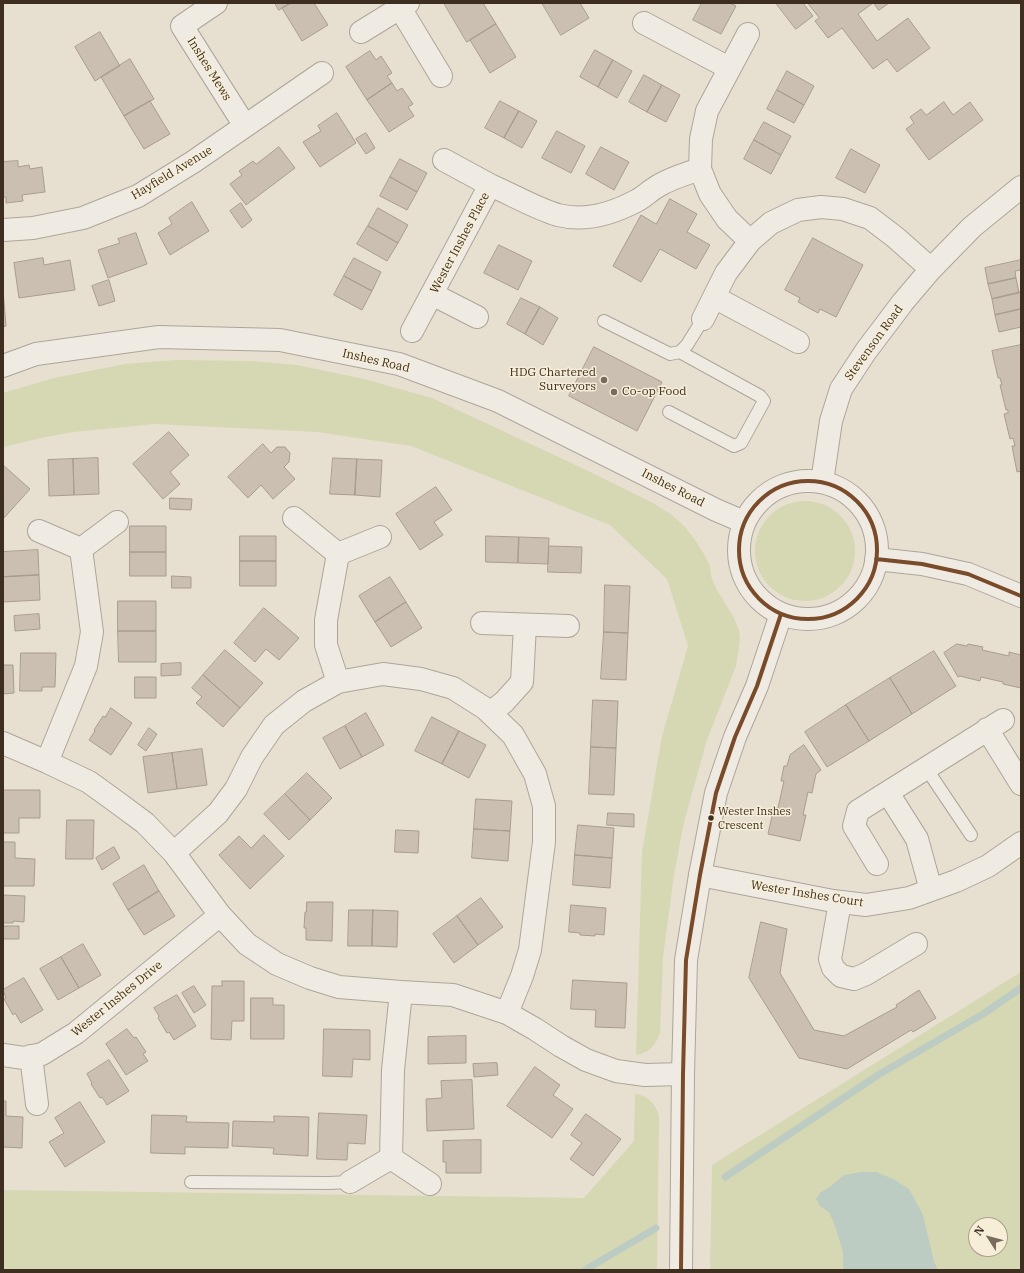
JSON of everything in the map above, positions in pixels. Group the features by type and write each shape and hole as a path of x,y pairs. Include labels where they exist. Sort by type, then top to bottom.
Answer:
{"street":[{"name":"Inshes Mews","path":"216,3 182,26 245,126"},
{"path":"361,32 404,5 441,76"},
{"path":"644,23 729,68"},
{"path":"748,34 707,111 701,139 700,169 710,194 727,219 750,240"},
{"name":"Hayfield Avenue","path":"3,230 33,228 83,218 138,196 193,162 322,73"},
{"path":"444,160 490,185"},
{"name":"Wester Inshes Place","path":"412,331 490,185 539,208 558,215 582,218 609,213 638,200 658,186 679,176 700,169"},
{"name":"Stevenson Road","path":"822,482 830,421 841,389 866,351 903,302 931,269 972,227 1021,187"},
{"path":"704,319 726,273 750,240 771,223 798,210 821,207 843,209 870,218 895,237 931,269"},
{"path":"432,294 477,317"},
{"path":"714,297 798,342"},
{"name":"Inshes Road","path":"3,366 36,354 159,337 280,340 400,364 498,401 716,510 744,522"},
{"path":"798,481 822,482 841,489 858,501 869,518 876,538 876,559 871,579 859,596 842,610 823,618 802,619 781,614 762,602 748,586 740,566 738,544 744,522 757,503 776,488 798,481"},
{"path":"294,518 338,554"},
{"path":"81,549 117,522"},
{"path":"39,531 81,549"},
{"path":"338,554 380,537"},
{"path":"47,762 86,666 92,632 81,549"},
{"path":"338,554 326,620 326,645 338,682"},
{"path":"876,559 922,564 968,574 1021,596"},
{"path":"680,1270 686,960 700,875 716,793 735,737 757,686 781,614"},
{"path":"482,623 568,626"},
{"path":"490,713 504,702 522,682 525,625"},
{"path":"174,853 218,813 236,789 252,757 274,725 304,701 338,682 383,674 421,678 453,688 490,713 513,736 535,774 544,806 544,842 530,950 522,976 507,1013"},
{"path":"877,864 854,826 858,811 995,724 1021,784"},
{"path":"3,743 89,782 145,823 174,853 220,915 247,944 277,964 303,975 339,987 453,995 507,1013 586,1060 616,1071 645,1074 683,1074"},
{"path":"888,792 916,839 931,890"},
{"name":"Wester Inshes Court","path":"700,875 840,902 866,905 909,898 956,881 988,866 1021,843"},
{"path":"840,902 830,959 833,968 841,976 854,979 866,974 916,944"},
{"name":"Wester Inshes Drive","path":"3,1056 24,1058 42,1054 76,1033 220,915"},
{"path":"391,1158 393,1070 401,992"},
{"path":"32,1056 37,1104"},
{"path":"350,1182 391,1158"},
{"path":"391,1158 430,1184"}],"lane":[{"path":"604,322 670,354 680,352 687,345 704,319"},
{"path":"669,412 734,446 740,443 764,401 760,396 680,352"},
{"path":"926,768 971,835"},
{"path":"191,1182 350,1182"}],"green space":[{"path":"176,360 252,361 297,365 364,379 432,398 653,503 672,515 685,527 695,540 710,566 711,576 716,588 734,618 739,630 740,640 736,666 707,740 684,822 674,875 663,957 660,1033 651,1048 641,1054 636,1055 642,852 662,736 688,646 667,579 610,525 411,446 317,432 155,424 73,432 3,447 3,393 54,378 125,364"},
{"path":"805,501 824,504 841,515 852,532 855,551 852,570 841,587 824,598 805,601 786,598 769,587 758,570 755,551 758,532 769,515 786,504"},
{"path":"1021,972 1021,1270 710,1270 712,1165"},
{"path":"635,1094 648,1098 654,1104 659,1116 657,1270 3,1270 3,1190 584,1198 634,1141"}],"shaded area":[{"path":"861,1172 876,1172 893,1179 909,1189 923,1215 934,1262 938,1270 843,1270 843,1252 834,1223 829,1212 820,1206 816,1199 820,1193 844,1175"}],"building":[{"path":"275,3 291,3 279,10"},
{"path":"291,3 314,3 328,25 302,41 282,8"},
{"path":"444,3 483,3 496,24 467,42"},
{"path":"542,3 580,3 589,18 561,35"},
{"path":"702,3 730,3 736,6 721,34 693,20"},
{"path":"776,3 803,3 813,16 796,29"},
{"path":"808,3 873,3 858,14 877,41 908,18 930,48 897,72 887,59 873,69 842,28 828,38 815,21 819,18"},
{"path":"874,3 889,3 879,10"},
{"path":"496,24 516,57 490,73 470,40"},
{"path":"100,32 120,66 95,81 75,47"},
{"path":"595,50 613,60 598,87 580,77"},
{"path":"370,51 376,60 381,56 392,73 387,76 392,83 367,100 346,67"},
{"path":"130,59 154,99 124,116 101,77"},
{"path":"613,60 632,71 617,98 598,87"},
{"path":"787,71 814,86 804,105 777,90"},
{"path":"644,75 662,85 647,112 629,102"},
{"path":"392,83 397,91 402,88 413,104 408,107 414,116 389,132 367,100"},
{"path":"662,85 680,95 666,122 647,112"},
{"path":"777,90 804,105 794,123 767,109"},
{"path":"150,101 170,134 144,149 124,116"},
{"path":"500,101 519,111 504,138 485,128"},
{"path":"944,102 953,115 970,102 983,120 929,160 906,129 914,123 910,117 921,109 926,115"},
{"path":"519,111 537,121 522,148 504,138"},
{"path":"337,113 356,143 320,167 303,142 321,131 318,126"},
{"path":"764,122 791,136 781,155 754,140"},
{"path":"557,131 585,146 571,173 542,158"},
{"path":"366,133 375,148 366,154 356,139"},
{"path":"754,140 781,155 771,174 744,159"},
{"path":"279,147 295,168 246,205 230,184 242,175 239,171 253,161 256,164"},
{"path":"601,147 629,162 614,190 586,174"},
{"path":"851,149 880,165 865,193 836,178"},
{"path":"400,159 427,173 417,192 390,177"},
{"path":"18,161 18,167 29,165 30,169 42,167 45,192 22,195 23,201 6,203 6,197 3,197 3,162"},
{"path":"390,177 417,192 407,210 380,196"},
{"path":"670,199 697,214 687,232 710,245 696,269 660,249 641,282 613,266 641,215 656,224"},
{"path":"192,202 209,231 170,255 158,233 172,224 169,218"},
{"path":"241,203 252,220 242,228 230,211"},
{"path":"378,208 408,225 398,243 368,226"},
{"path":"368,226 398,243 387,261 357,244"},
{"path":"136,233 147,264 108,278 98,250 120,243 118,239"},
{"path":"813,238 863,265 836,317 820,309 818,313 798,302 800,298 785,290"},
{"path":"499,245 532,261 518,290 484,273"},
{"path":"43,258 44,265 70,260 75,290 19,298 14,263"},
{"path":"354,258 381,272 372,291 344,276"},
{"path":"1021,260 1021,270 1015,271 1016,278 988,284 985,268"},
{"path":"344,276 372,291 362,310 334,295"},
{"path":"1016,278 1019,293 992,299 988,284"},
{"path":"109,280 115,301 99,306 92,286"},
{"path":"3,290 6,326 3,327"},
{"path":"1021,292 1021,309 995,315 992,299"},
{"path":"521,298 540,307 525,334 507,324"},
{"path":"540,307 558,318 543,345 525,334"},
{"path":"1021,309 1021,327 999,332 995,315"},
{"path":"1021,345 1021,471 1017,472 1012,446 1015,446 1013,438 1010,439 1004,414 1008,413 1008,410 1006,410 1000,385 1002,385 1000,378 998,378 992,351"},
{"name":"Co-op Food","path":"594,347 662,382 637,431 569,396"},
{"path":"169,432 189,455 170,472 180,484 163,499 133,464"},
{"path":"263,444 271,453 277,447 285,447 290,453 289,462 284,467 295,479 273,499 261,485 248,498 228,477"},
{"path":"98,458 99,494 74,495 73,459"},
{"path":"333,458 357,459 355,495 330,494"},
{"path":"73,459 74,495 49,496 48,460"},
{"path":"357,459 382,460 380,497 355,495"},
{"path":"3,465 30,489 3,519"},
{"path":"436,487 452,510 434,522 443,535 420,550 396,514"},
{"path":"170,498 192,499 191,510 170,509"},
{"path":"130,526 166,526 166,552 130,552"},
{"path":"240,536 276,536 276,561 240,561"},
{"path":"486,536 519,537 518,563 486,562"},
{"path":"519,537 549,538 548,564 518,563"},
{"path":"549,546 582,547 581,573 548,572"},
{"path":"38,550 39,575 3,577 3,552"},
{"path":"130,552 166,552 166,576 130,576"},
{"path":"240,561 276,561 276,586 240,586"},
{"path":"39,575 40,600 3,602 3,577"},
{"path":"172,576 191,577 191,588 172,588"},
{"path":"390,577 406,602 375,622 359,596"},
{"path":"605,585 630,586 628,633 604,632"},
{"path":"118,601 156,601 156,631 118,631"},
{"path":"406,602 422,628 391,647 375,622"},
{"path":"264,608 299,638 279,660 266,649 255,662 234,643"},
{"path":"39,614 40,629 15,631 14,616"},
{"path":"118,631 156,631 156,662 119,662"},
{"path":"604,632 628,633 626,680 601,679"},
{"path":"957,644 967,646 968,644 983,647 982,650 1009,656 1009,652 1021,655 1021,688 981,677 980,681 960,676 958,677 944,653"},
{"path":"225,650 263,683 240,708 203,675"},
{"path":"934,651 956,686 912,714 890,678"},
{"path":"21,653 56,653 55,687 42,687 42,691 20,691"},
{"path":"181,663 181,675 161,676 161,664"},
{"path":"3,665 13,665 14,693 3,694"},
{"path":"203,675 240,708 223,727 196,703 202,697 192,688"},
{"path":"135,677 156,677 156,698 135,698"},
{"path":"890,678 912,714 869,741 846,705"},
{"path":"593,700 618,701 616,748 591,747"},
{"path":"846,705 869,741 827,767 805,732"},
{"path":"111,708 132,723 111,755 89,740 103,716 105,717"},
{"path":"366,713 384,745 362,757 345,726"},
{"path":"432,717 459,731 442,764 415,751"},
{"path":"345,726 362,757 340,769 323,738"},
{"path":"149,728 157,734 146,751 138,745"},
{"path":"459,731 486,745 469,778 442,764"},
{"path":"804,745 821,770 816,774 812,793 808,792 803,815 806,815 800,841 768,834 774,807 778,808 784,781 781,781 784,766 787,766 790,755"},
{"path":"591,747 616,748 614,795 589,794"},
{"path":"202,749 207,785 177,789 172,753"},
{"path":"172,753 177,789 148,793 143,757"},
{"path":"307,773 332,798 310,820 285,794"},
{"path":"3,790 40,790 40,818 19,818 19,833 3,833"},
{"path":"285,794 310,820 289,840 264,814"},
{"path":"476,799 512,801 510,831 474,829"},
{"path":"608,813 634,814 634,827 607,825"},
{"path":"67,820 94,820 93,859 66,859"},
{"path":"578,825 614,828 612,858 575,855"},
{"path":"474,829 510,831 508,861 472,858"},
{"path":"396,830 419,831 418,853 395,852"},
{"path":"264,835 284,856 250,889 219,855 239,836 251,848"},
{"path":"3,842 15,842 15,858 35,859 34,886 3,886"},
{"path":"114,847 120,858 102,870 96,858"},
{"path":"575,855 612,858 610,888 573,885"},
{"path":"144,865 159,891 128,910 113,884"},
{"path":"159,891 175,916 144,935 128,910"},
{"path":"3,895 25,896 24,922 13,921 13,923 3,923"},
{"path":"481,898 503,927 478,945 457,916"},
{"path":"307,902 333,902 332,941 306,940 306,928 304,928"},
{"path":"571,905 606,908 604,935 580,935 580,933 569,932"},
{"path":"349,910 373,910 372,946 348,946"},
{"path":"373,910 398,911 397,947 372,946"},
{"path":"457,916 478,945 454,963 433,934"},
{"path":"761,922 787,929 780,973 814,1030 844,1036 897,1007 896,1005 919,990 936,1018 913,1032 911,1030 847,1069 799,1058 749,978"},
{"path":"3,926 19,926 19,939 3,939"},
{"path":"83,944 101,975 79,988 61,957"},
{"path":"61,957 79,988 58,1000 40,969"},
{"path":"24,978 43,1010 21,1023 15,1013 13,1015 4,999 6,998 3,990"},
{"path":"573,980 627,983 625,1028 595,1027 596,1010 571,1009"},
{"path":"222,981 244,981 244,1021 232,1021 231,1040 211,1039 212,986 222,986"},
{"path":"194,986 206,1005 194,1013 182,993"},
{"path":"177,995 196,1026 174,1040 169,1032 167,1033 154,1008"},
{"path":"251,998 273,998 273,1005 284,1005 284,1039 251,1039"},
{"path":"127,1029 134,1038 136,1037 146,1052 143,1054 148,1061 126,1075 106,1044"},
{"path":"324,1029 370,1030 370,1060 353,1059 352,1077 323,1076"},
{"path":"466,1036 466,1063 428,1064 428,1037"},
{"path":"109,1060 129,1091 107,1105 102,1097 100,1098 91,1084 92,1083 87,1074"},
{"path":"497,1063 498,1075 474,1077 473,1064"},
{"path":"535,1067 560,1085 553,1095 573,1109 552,1138 507,1106"},
{"path":"472,1080 474,1129 427,1131 426,1099 442,1098 441,1081"},
{"path":"3,1101 6,1101 6,1116 23,1117 22,1148 3,1147"},
{"path":"80,1102 105,1142 65,1167 49,1142 64,1133 55,1118"},
{"path":"319,1113 367,1115 365,1144 348,1143 347,1160 317,1159"},
{"path":"586,1114 621,1139 593,1176 570,1159 582,1143 571,1135"},
{"path":"152,1115 187,1116 186,1122 229,1123 228,1148 185,1147 185,1154 151,1153"},
{"path":"274,1116 309,1117 308,1156 273,1154 274,1148 232,1146 233,1121 274,1122"},
{"path":"481,1140 481,1173 446,1173 446,1162 443,1162 443,1141"}],"waterway":[{"path":"725,1177 878,1075 983,1014 1021,988"},
{"path":"585,1270 656,1228"}],"transit line":[{"path":"801,481 815,481 834,486 857,501 872,524 876,537 877,550 876,563 872,576 857,599 834,614 815,619 801,619 782,614 759,599 744,576 739,557 739,543 744,524 759,501 782,486 801,481"},
{"path":"876,559 922,564 968,574 1021,596"},
{"path":"681,1270 686,960 700,875 716,793 735,737 757,686 781,614"}],"place":[{"name":"HDG Chartered Surveyors","path":"604,380"},
{"name":"Co-op Food","path":"614,392"},
{"name":"Wester Inshes Crescent","path":"711,818"}]}
